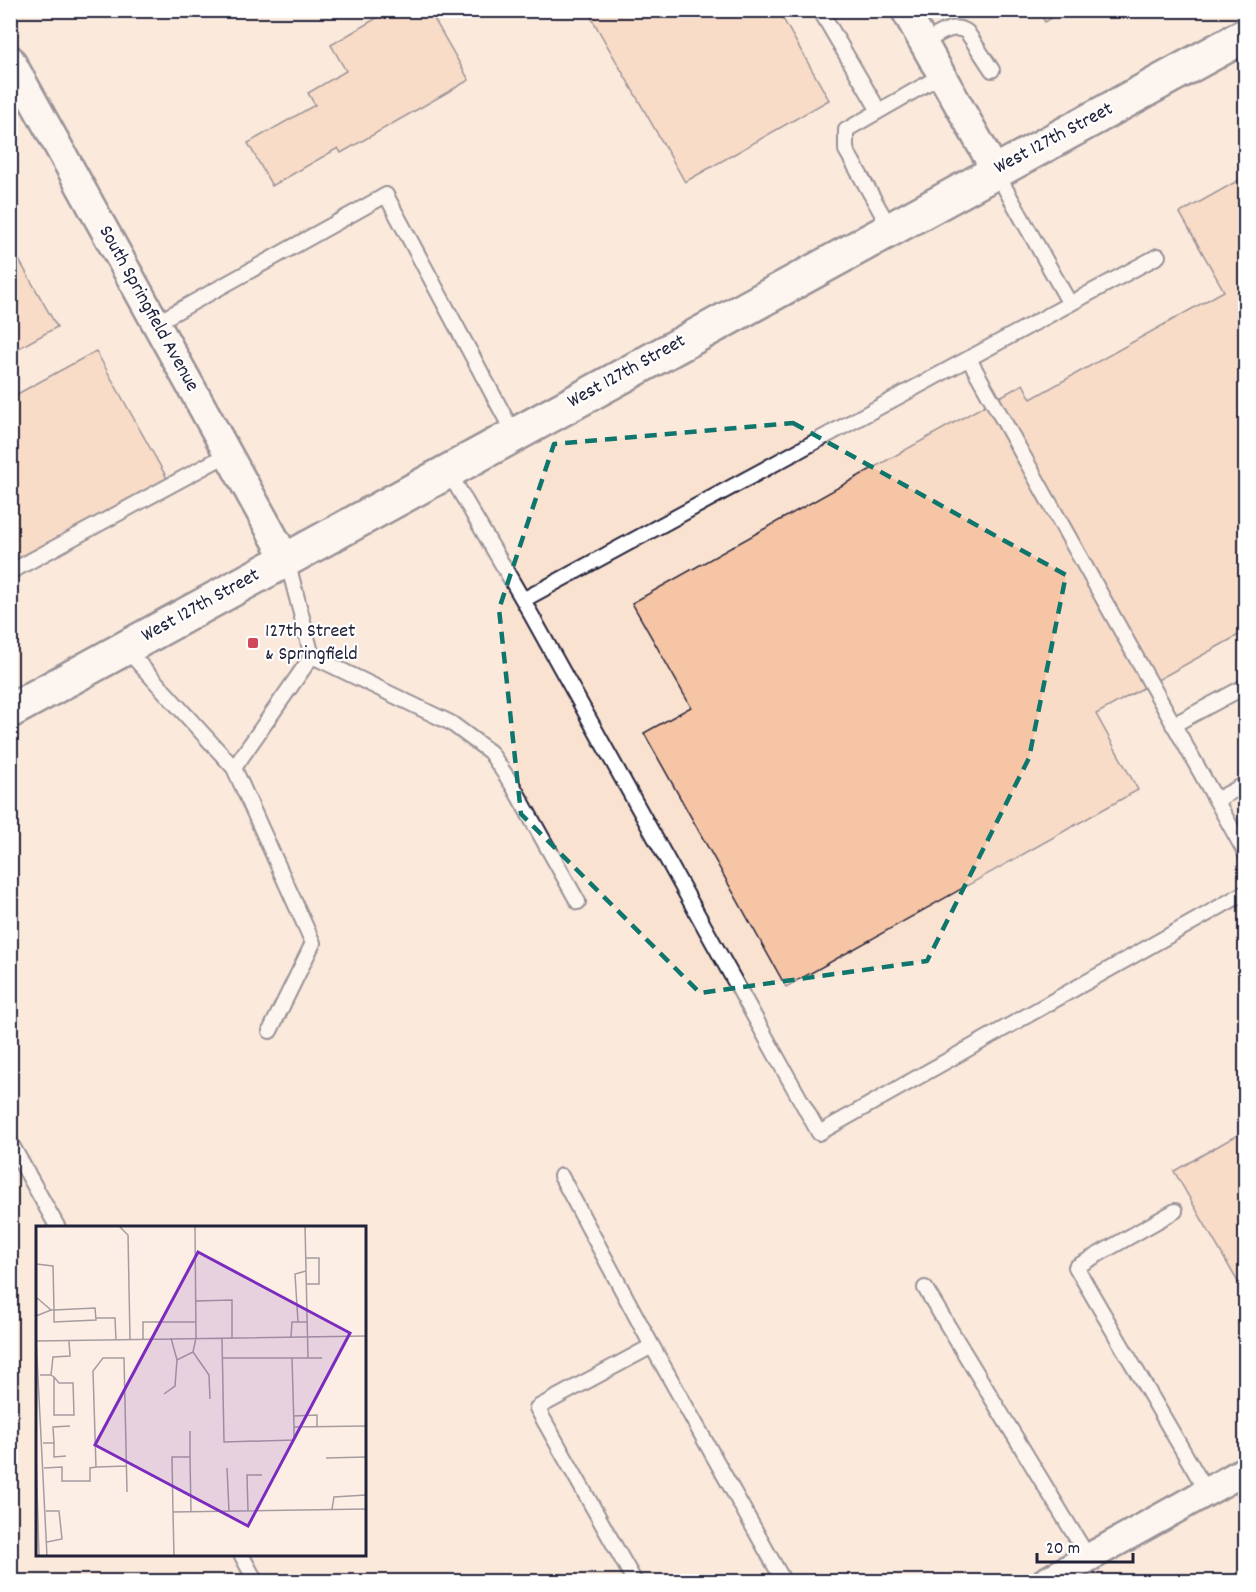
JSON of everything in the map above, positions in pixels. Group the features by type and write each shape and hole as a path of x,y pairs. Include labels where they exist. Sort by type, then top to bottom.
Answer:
{"main road":[{"name":"West 127th Street","path":"10,711 1245,35"}],"street":[{"path":"905,10 995,170"},
{"name":"South Springfield Avenue","path":"10,59 286,559"},
{"path":"1045,1581 1245,1470"}],"lane":[{"path":"820,10 879,111"},
{"path":"923,43 950,29 961,28 967,33 992,70"},
{"path":"890,228 846,150 846,130 942,75"},
{"path":"995,170 1070,304"},
{"path":"156,323 386,195 514,434"},
{"path":"523,600 1158,256"},
{"path":"969,359 1245,854"},
{"path":"10,573 228,454"},
{"path":"448,471 523,600 819,1133 1245,892"},
{"path":"286,559 312,656 451,723 489,752 513,786 578,902"},
{"path":"124,648 234,768 313,943 270,1031"},
{"path":"234,768 312,656"},
{"path":"1173,725 1245,686"},
{"path":"1216,800 1245,783"},
{"path":"10,1142 57,1226"},
{"path":"561,1176 652,1346 784,1581"},
{"path":"1175,1211 1076,1267 1207,1492"},
{"path":"925,1288 1088,1557"},
{"path":"635,1581 537,1408 652,1346"},
{"path":"242,1556 256,1581"}],"highlighted area":[{"path":"793,423 1066,575 1029,758 927,961 700,993 521,814 499,609 554,444"}],"shaded area":[{"path":"11,11 1245,11 1245,1581 11,1582"}],"building":[{"path":"390,10 429,10 469,80 341,153 338,148 272,186 248,143 315,105 308,93 346,71 331,45"},
{"path":"587,10 778,10 829,100 685,182"},
{"path":"1038,10 1065,10 1045,22"},
{"path":"1246,176 1246,631 1096,714 1138,790 786,987 644,733 691,707 632,603 1023,384 1031,399 1224,291 1180,213"},
{"path":"10,244 57,327 10,353"},
{"path":"96,351 168,480 10,567 10,398"},
{"path":"1246,1130 1246,1296 1174,1171"}],"place":[{"name":"127th Street & Springfield","path":"253,643"}]}
